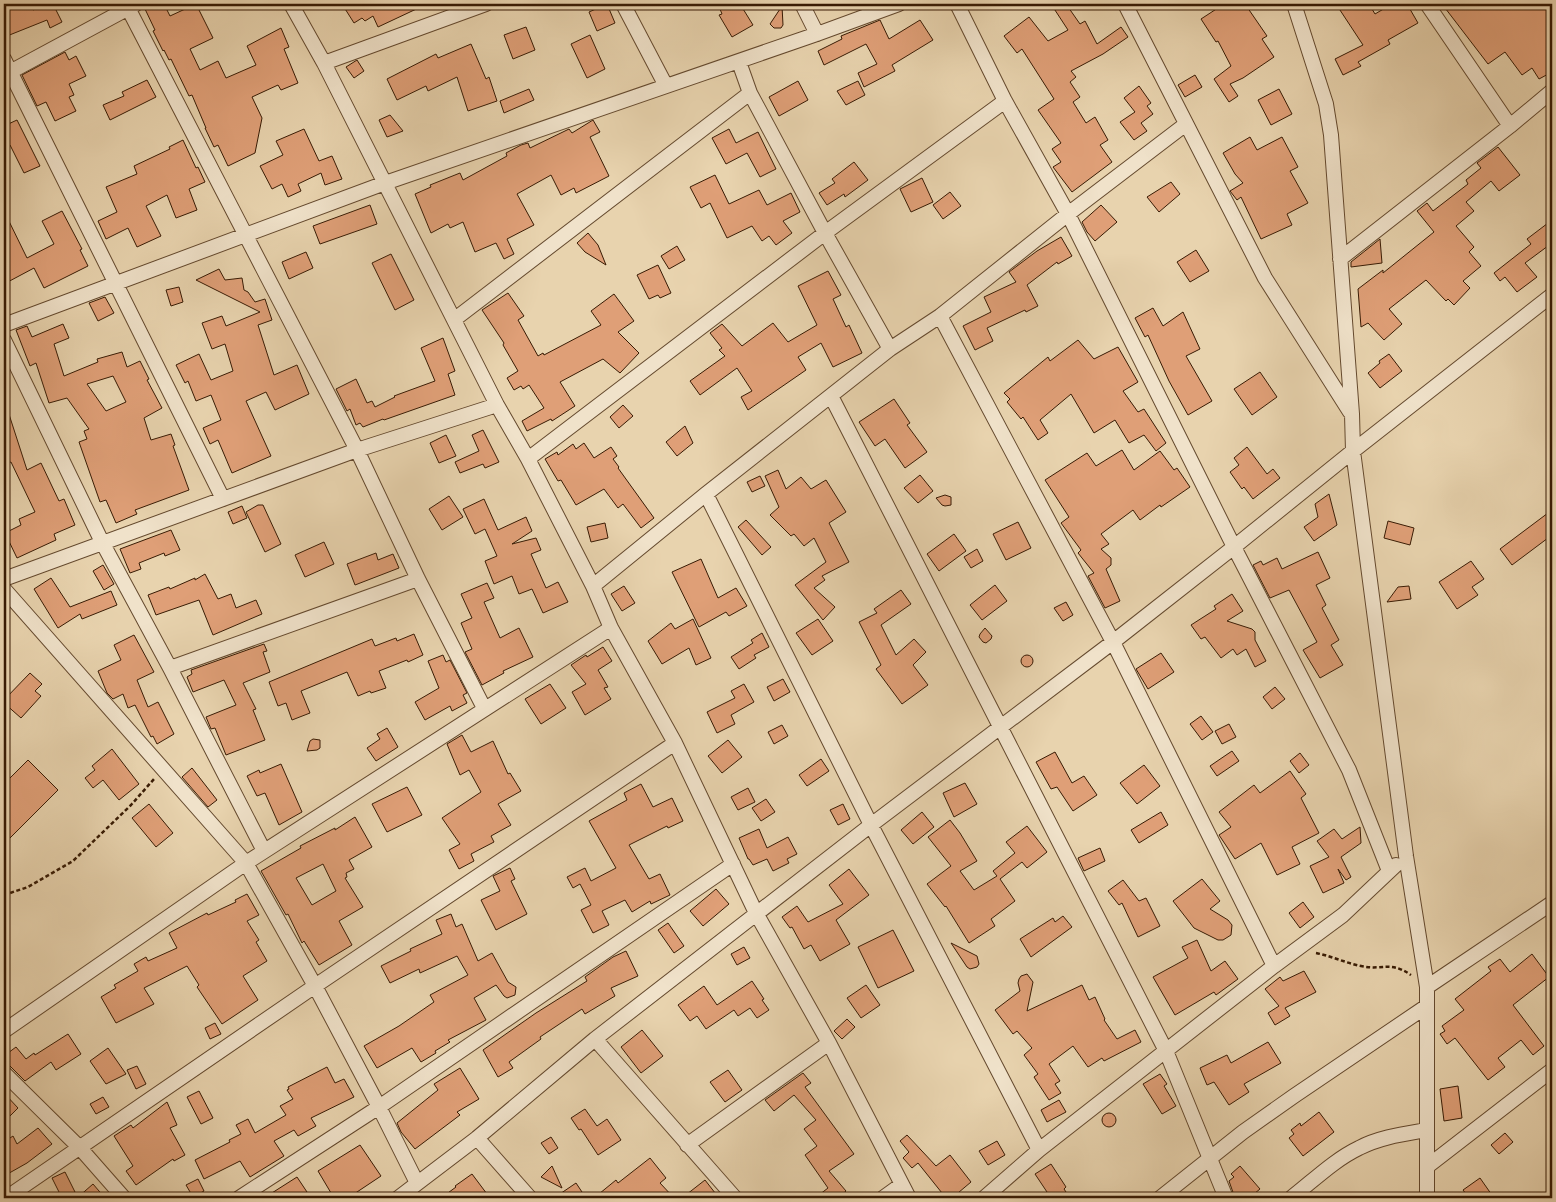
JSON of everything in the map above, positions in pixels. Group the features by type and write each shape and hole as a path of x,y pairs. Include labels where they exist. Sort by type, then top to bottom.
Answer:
{"street":[{"path":"291,4 324,63 497,405 528,459 593,586 611,628 675,743 756,913 829,1044 909,1198"},
{"path":"324,63 486,4"},
{"path":"623,4 666,86"},
{"path":"802,4 818,34"},
{"path":"4,325 385,183 738,62 899,4"},
{"path":"957,4 1005,101 1068,214 1234,547 1348,770 1389,871"},
{"path":"1125,4 1265,278 1352,414"},
{"path":"1294,4 1326,104 1331,135 1352,414 1353,451 1406,856 1427,987 1427,1198"},
{"path":"1427,4 1510,126"},
{"path":"223,499 7,65 132,6 244,235 357,450 418,579 484,708"},
{"path":"738,62 750,93 890,349"},
{"path":"1340,259 1552,91"},
{"path":"455,319 750,93"},
{"path":"528,459 825,233 1005,101"},
{"path":"593,586 890,349 940,316 1068,214 1186,124"},
{"path":"398,1198 477,1138 595,1038 871,825 1113,642 1552,295"},
{"path":"940,316 1113,642 1274,966"},
{"path":"4,340 102,542 170,668 264,851"},
{"path":"832,396 1166,1051 1226,1198"},
{"path":"4,579 357,450 497,405"},
{"path":"706,494 871,825 1039,1150"},
{"path":"170,668 418,579"},
{"path":"4,589 246,863 315,986 417,1184"},
{"path":"4,1031 264,851 611,628"},
{"path":"6,1198 315,986 675,743"},
{"path":"984,1198 1039,1150 1297,948 1343,915 1406,856"},
{"path":"239,1198 379,1107 733,864"},
{"path":"1427,987 1552,903"},
{"path":"1160,1198 1243,1132 1427,1006"},
{"path":"595,1038 734,1198"},
{"path":"687,1145 829,1044"},
{"path":"1428,1166 1552,1070"},
{"path":"4,1073 80,1148 124,1198"},
{"path":"1291,1198 1339,1160 1360,1147 1384,1138 1427,1130"},
{"path":"477,1138 530,1198"},
{"path":"883,1198 901,1184"}],"path":[{"path":"4,895 28,887 73,861 131,805 163,768"},
{"path":"1297,948 1363,967 1386,966 1400,968 1427,987"}],"building":[{"path":"4,4 19,4 21,7 31,4 33,10 53,4 62,22 50,28 47,20 7,36 4,29"},
{"path":"157,4 164,4 170,16 196,4 213,38 190,49 200,70 218,61 226,78 256,65 247,46 281,28 289,47 284,49 298,83 281,90 278,85 252,97 262,118 255,153 228,166 218,145 214,147 192,95 189,96 171,59 169,60 163,51 153,31 155,30 145,9"},
{"path":"342,4 427,4 378,27 373,16 365,21 362,18 354,23"},
{"path":"607,4 615,23 597,31 589,12"},
{"path":"718,4 740,4 753,25 732,37 719,15 722,14"},
{"path":"1051,4 1066,4 1080,24 1085,21 1097,44 1121,27 1128,37 1103,54 1071,71 1076,77 1070,82 1080,97 1073,102 1086,123 1095,117 1108,140 1100,145 1112,162 1072,192 1053,167 1061,162 1052,149 1061,143 1038,110 1054,99 1022,49 1017,53 1004,36 1029,17 1048,41 1068,30"},
{"path":"1224,4 1245,4 1267,36 1262,39 1274,57 1243,78 1230,84 1238,96 1229,102 1214,79 1231,66 1218,41 1216,42 1201,19"},
{"path":"1336,4 1369,4 1375,14 1392,4 1407,4 1418,23 1388,40 1390,44 1358,62 1361,66 1343,75 1335,59 1363,45"},
{"path":"1442,4 1541,4 1545,8 1552,4 1552,72 1539,79 1532,68 1522,75 1505,52 1488,64"},
{"path":"782,6 783,25 781,28 774,28 770,24"},
{"path":"880,20 889,39 920,20 933,40 892,65 895,71 864,87 858,73 877,64 866,44 824,65 818,51 842,39 841,36"},
{"path":"526,27 535,50 513,59 504,35"},
{"path":"590,35 605,69 587,78 571,44"},
{"path":"471,44 486,79 489,77 497,101 468,111 457,77 428,91 426,86 397,100 387,79 436,54 438,58"},
{"path":"65,52 69,60 76,56 86,76 69,84 74,95 69,97 76,111 55,121 46,102 37,106 22,75"},
{"path":"357,60 364,71 354,78 346,67"},
{"path":"1195,75 1202,87 1185,97 1178,85"},
{"path":"147,80 156,97 110,120 103,105 124,96 122,92"},
{"path":"798,81 808,100 779,116 769,97"},
{"path":"858,81 865,95 846,105 837,91"},
{"path":"1139,86 1151,103 1147,106 1153,114 1141,123 1147,131 1134,140 1120,122 1135,112 1124,98"},
{"path":"529,89 534,100 504,113 500,101"},
{"path":"1279,89 1292,114 1271,125 1258,100"},
{"path":"390,115 403,131 387,137 379,120"},
{"path":"17,120 40,166 24,173 10,145 4,148 4,126"},
{"path":"593,120 600,132 590,137 609,176 576,193 574,188 561,195 551,175 517,194 534,225 507,239 514,254 504,259 496,243 475,252 463,222 450,228 448,224 431,233 415,194 431,187 430,185 460,173 463,180 507,156 506,153 521,145 528,143 530,148 569,129 572,133"},
{"path":"304,129 319,161 332,156 342,179 325,185 321,173 298,184 301,191 288,197 282,184 272,189 260,166 283,155 276,141"},
{"path":"729,129 736,143 758,132 776,169 760,177 747,153 726,164 712,138"},
{"path":"1250,137 1257,150 1282,137 1298,167 1290,171 1308,203 1287,214 1292,225 1261,239 1241,197 1237,200 1230,191 1243,183 1235,174 1223,153"},
{"path":"183,140 205,182 189,189 197,210 176,218 167,195 146,206 161,236 137,247 128,228 106,239 98,221 117,212 106,187 137,174 134,166 170,149 169,147"},
{"path":"1498,147 1520,175 1499,191 1491,181 1466,202 1474,211 1456,226 1474,247 1469,252 1481,266 1463,281 1470,288 1454,305 1448,299 1446,301 1426,280 1389,309 1402,324 1384,340 1368,323 1361,327 1358,289 1383,270 1383,273 1434,232 1417,211 1427,203 1433,211 1468,184 1466,180 1481,168 1477,163"},
{"path":"854,162 868,180 845,197 844,194 827,205 819,193 835,183 832,179"},
{"path":"715,175 729,204 759,190 767,205 791,193 800,212 783,221 792,233 776,245 769,236 762,241 752,226 727,238 710,203 701,208 690,187"},
{"path":"922,178 933,202 911,212 900,189"},
{"path":"1171,182 1180,194 1159,212 1147,197"},
{"path":"950,192 961,206 943,219 933,205"},
{"path":"370,205 377,224 320,244 313,226"},
{"path":"1101,205 1117,222 1095,241 1087,232 1082,222"},
{"path":"4,211 27,258 54,244 42,221 62,211 82,249 80,250 88,266 44,288 34,268 4,284"},
{"path":"1552,220 1552,243 1525,263 1537,277 1517,292 1505,277 1500,281 1494,273 1531,244 1527,239"},
{"path":"588,233 598,245 606,265 585,252 577,243"},
{"path":"1061,237 1072,256 1058,264 1057,262 1027,285 1038,306 987,328 993,341 975,350 963,326 991,312 984,297 1016,282 1009,272 1037,251"},
{"path":"1380,239 1382,263 1351,267 1351,262"},
{"path":"677,246 685,260 669,269 661,256"},
{"path":"1196,250 1209,271 1190,282 1177,262"},
{"path":"306,252 313,268 289,279 282,262"},
{"path":"391,254 414,300 395,310 372,263"},
{"path":"658,265 671,293 660,298 658,295 649,299 637,275"},
{"path":"219,269 225,280 242,278 244,290 248,292 255,302 265,299 272,320 258,325 274,375 297,365 309,394 275,410 266,392 246,401 271,456 232,473 218,440 210,444 203,428 221,420 211,395 196,401 188,381 185,383 176,365 199,354 211,380 233,371 225,344 212,349 202,323 222,316 226,326 260,312 196,280"},
{"path":"828,271 841,295 833,299 846,327 849,325 862,353 833,367 821,343 798,357 806,370 748,410 741,397 752,391 737,368 700,395 690,381 725,356 719,350 722,348 710,333 722,324 742,346 773,323 788,342 817,325 798,286"},
{"path":"179,287 183,302 171,306 166,290"},
{"path":"508,293 524,316 518,320 538,356 543,353 544,355 601,325 591,311 614,294 634,321 618,332 639,353 620,373 603,359 560,382 575,406 552,421 551,419 527,431 522,421 544,408 529,385 523,389 521,386 514,390 507,378 518,371 503,345 504,343 482,310"},
{"path":"105,297 114,313 98,321 89,303"},
{"path":"1153,308 1163,326 1183,312 1200,349 1186,356 1212,401 1188,415 1169,381 1148,335 1145,337 1135,318"},
{"path":"63,324 69,338 54,344 64,376 98,362 97,359 122,352 127,367 140,361 149,379 147,380 162,408 144,418 151,440 171,434 175,445 173,446 189,490 135,510 137,514 116,523 106,500 100,502 79,442 87,439 84,431 89,429 67,398 49,403 36,363 30,366 16,330 27,326 32,337","holes":["113,376 126,402 106,411 87,384"]},
{"path":"443,338 455,371 448,374 455,395 363,427 360,423 356,425 350,409 347,411 336,389 356,379 367,403 372,401 375,407 394,396 435,381 421,348"},
{"path":"1078,340 1094,359 1118,347 1138,382 1123,391 1138,412 1144,409 1166,443 1156,451 1144,435 1129,443 1115,420 1094,433 1071,394 1040,420 1048,433 1038,440 1023,417 1021,419 1007,402 1010,399 1004,393 1048,357 1050,361"},
{"path":"1389,354 1402,371 1380,388 1368,373 1380,363 1379,361"},
{"path":"1260,372 1277,397 1252,415 1234,389"},
{"path":"894,399 910,423 907,425 927,452 905,468 885,439 875,446 859,422"},
{"path":"4,405 6,405 27,470 41,463 59,501 64,499 75,525 54,534 56,540 17,558 5,533 21,525 19,519 35,512 11,462 4,464"},
{"path":"623,405 633,416 619,428 610,417"},
{"path":"685,426 693,443 677,456 666,442"},
{"path":"483,430 499,462 485,468 483,464 460,473 455,462 479,451 472,435"},
{"path":"446,435 456,456 439,463 430,443"},
{"path":"584,443 594,458 611,447 617,456 613,459 618,468 654,518 641,528 623,504 618,508 604,489 576,505 561,480 558,481 545,459 557,452 558,455 573,444 576,449"},
{"path":"1247,447 1267,474 1273,469 1280,478 1253,499 1244,487 1242,489 1230,472 1239,465 1234,458"},
{"path":"1122,450 1134,470 1160,451 1174,470 1177,468 1190,487 1161,507 1160,505 1140,520 1133,510 1101,534 1109,544 1101,549 1111,558 1111,565 1106,569 1120,601 1105,608 1088,576 1094,573 1078,553 1081,550 1061,523 1069,517 1045,480 1087,453 1096,466"},
{"path":"778,470 786,489 801,477 811,489 826,480 846,512 829,523 849,562 822,576 825,580 814,588 835,607 823,620 795,585 826,562 814,538 804,546 794,534 791,536 770,515 779,507 765,476"},
{"path":"920,475 933,491 918,503 904,488"},
{"path":"760,476 765,486 752,492 747,482"},
{"path":"1329,494 1337,525 1314,541 1304,527 1318,517 1315,504"},
{"path":"945,495 951,497 951,505 942,505 936,498"},
{"path":"449,496 463,517 442,530 429,509"},
{"path":"484,499 498,530 526,517 532,531 512,544 536,538 541,550 531,554 546,588 558,582 568,602 543,613 532,589 519,594 512,576 494,584 485,561 497,556 485,529 475,534 463,509"},
{"path":"258,505 263,505 281,544 265,552 246,512"},
{"path":"242,506 247,518 233,524 228,512"},
{"path":"1552,510 1552,535 1512,565 1500,549"},
{"path":"746,520 771,547 762,555 738,527"},
{"path":"1388,521 1414,528 1410,545 1384,538"},
{"path":"1018,522 1031,548 1006,560 993,534"},
{"path":"605,523 608,538 591,542 587,527"},
{"path":"171,530 180,550 165,556 164,553 139,563 141,569 130,573 120,549"},
{"path":"954,534 966,551 939,571 927,554"},
{"path":"324,542 334,564 305,577 295,555"},
{"path":"977,549 983,561 971,568 964,557"},
{"path":"1318,552 1330,578 1316,585 1326,605 1322,608 1339,640 1331,645 1343,665 1320,678 1303,650 1317,642 1289,590 1270,598 1253,565 1261,561 1263,565 1277,558 1282,569"},
{"path":"376,553 378,560 393,554 399,568 355,585 347,564"},
{"path":"701,559 718,598 736,588 747,606 729,616 726,612 699,627 672,572"},
{"path":"1471,561 1484,579 1472,587 1478,595 1457,609 1439,582"},
{"path":"103,565 114,584 104,590 93,571"},
{"path":"205,574 218,599 231,594 236,608 256,600 262,614 213,635 199,600 156,615 148,595 169,587 170,589 195,578 195,580"},
{"path":"51,578 70,607 111,591 117,605 82,619 80,614 58,628 34,589"},
{"path":"487,583 494,598 484,602 500,638 519,628 533,657 503,671 504,673 482,685 465,652 472,649 461,623 472,618 461,594"},
{"path":"995,585 1007,601 982,620 970,605"},
{"path":"624,586 635,603 622,611 611,594"},
{"path":"1409,586 1411,599 1387,602 1398,587"},
{"path":"901,590 911,604 881,625 896,655 914,639 926,652 913,665 928,685 902,704 876,669 881,665 859,622 877,613 874,609"},
{"path":"1232,594 1243,611 1227,621 1252,629 1255,632 1255,640 1266,661 1255,667 1246,649 1237,655 1233,649 1221,658 1205,637 1201,639 1191,625 1216,609 1214,606"},
{"path":"1066,602 1073,615 1063,621 1054,608"},
{"path":"693,619 711,658 696,665 689,648 662,664 648,641 671,623 675,629"},
{"path":"818,619 833,641 812,655 796,633"},
{"path":"985,628 992,636 986,643 979,637"},
{"path":"762,633 769,647 754,655 756,658 739,669 731,657 753,643 751,640"},
{"path":"414,634 423,655 379,671 386,688 371,693 370,691 358,696 347,672 301,691 310,713 292,720 286,703 278,706 269,682 372,639 375,646 396,638 397,641"},
{"path":"134,635 154,672 137,680 148,707 158,702 174,734 157,744 153,736 151,737 135,705 128,708 123,694 113,699 107,693 98,671 121,660 114,645"},
{"path":"264,644 267,651 263,652 270,672 243,683 256,709 253,710 265,740 226,755 215,728 211,729 206,717 236,705 224,680 193,692 187,677 192,674 191,670"},
{"path":"603,647 612,661 598,670 608,687 604,688 611,699 585,715 572,692 586,684 571,665"},
{"path":"1161,653 1174,672 1148,689 1136,669"},
{"path":"443,655 446,662 450,660 467,693 463,695 467,703 452,711 450,706 425,720 415,702 439,688 428,661"},
{"path":"1025,655 1029,655 1033,661 1029,667 1025,667 1021,663 1021,659"},
{"path":"30,673 42,684 35,691 41,696 21,718 4,703 4,700"},
{"path":"783,679 790,692 774,701 767,687"},
{"path":"550,684 566,708 541,724 525,699"},
{"path":"744,684 754,702 731,715 735,724 717,733 707,712 735,698 731,691"},
{"path":"1275,687 1285,699 1272,709 1263,697"},
{"path":"1201,716 1213,732 1202,740 1190,724"},
{"path":"1229,724 1236,737 1222,744 1215,731"},
{"path":"782,725 788,736 774,744 768,732"},
{"path":"387,728 398,747 376,761 367,748 380,739 377,734"},
{"path":"462,735 471,752 493,741 508,774 510,773 521,791 498,804 511,825 491,836 494,842 471,854 474,861 459,869 449,850 460,844 442,818 481,792 469,770 460,775 447,744"},
{"path":"313,739 320,740 320,748 307,751 310,741"},
{"path":"728,740 742,757 722,773 708,756"},
{"path":"112,749 139,784 119,800 103,780 93,788 85,778 95,770 92,766"},
{"path":"1232,751 1239,761 1217,776 1210,766"},
{"path":"1055,752 1072,783 1084,776 1097,795 1073,811 1057,787 1051,789 1036,762"},
{"path":"1300,753 1309,765 1299,773 1290,761"},
{"path":"821,759 829,771 807,786 799,775"},
{"path":"28,760 58,790 4,844 4,784"},
{"path":"281,764 302,812 279,825 265,793 257,796 247,776 259,770 260,773"},
{"path":"1144,765 1160,786 1137,804 1120,783"},
{"path":"192,768 217,800 208,807 182,777"},
{"path":"1290,771 1306,794 1301,798 1319,833 1292,847 1300,864 1277,875 1261,843 1235,859 1219,835 1231,827 1219,812 1254,785 1260,793"},
{"path":"965,783 977,804 954,817 943,793"},
{"path":"641,784 653,807 672,798 683,821 668,828 667,826 629,845 649,879 660,874 670,895 651,904 650,901 632,912 625,900 606,909 602,911 609,925 593,933 581,910 591,905 580,884 573,888 567,877 585,868 591,881 616,868 589,821 627,800 624,793"},
{"path":"407,787 422,815 387,832 372,804"},
{"path":"748,788 755,802 738,810 731,797"},
{"path":"766,799 775,812 761,821 752,808"},
{"path":"149,804 173,833 156,847 132,818"},
{"path":"843,804 850,819 838,825 830,810"},
{"path":"922,812 934,827 913,844 901,830"},
{"path":"1161,812 1168,825 1139,843 1131,830"},
{"path":"355,817 372,847 349,860 354,869 346,873 347,877 345,878 363,907 339,921 352,945 319,965 304,941 302,943 288,914 286,915 261,871 301,848 300,846 335,828 335,830","holes":["323,864 336,891 312,905 296,878"]},
{"path":"950,820 977,861 960,871 974,890 997,876 993,871 1015,853 1006,842 1027,826 1047,852 1027,868 1022,862 1000,879 1015,901 991,919 995,926 969,943 946,906 927,884 951,866 928,837"},
{"path":"1360,827 1361,843 1341,857 1351,877 1346,880 1338,869 1344,883 1323,893 1310,866 1329,857 1317,841 1334,829 1342,839"},
{"path":"759,829 767,848 788,837 797,854 787,859 789,863 773,871 767,859 753,865 748,859 739,838"},
{"path":"1100,848 1105,861 1084,871 1078,858"},
{"path":"510,868 515,879 511,881 527,914 496,930 481,900 500,891 493,876"},
{"path":"849,869 869,895 836,920 850,944 820,961 811,945 804,949 792,927 790,928 782,917 797,906 808,922 843,904 829,885"},
{"path":"1202,879 1220,901 1210,909 1228,920 1232,925 1231,935 1223,940 1218,940 1194,928 1173,901"},
{"path":"1123,880 1139,901 1146,898 1160,926 1138,937 1122,903 1119,905 1108,891"},
{"path":"716,889 729,904 703,926 690,911"},
{"path":"247,894 259,915 247,921 259,940 256,942 267,961 243,976 258,1000 222,1024 197,987 199,985 187,966 144,988 154,1004 116,1023 101,997 116,988 114,985 138,971 134,964 146,957 148,961 177,948 169,933 207,913 208,915 236,902 235,900"},
{"path":"1303,902 1314,917 1300,928 1289,913"},
{"path":"451,914 456,927 462,924 478,961 492,953 508,982 516,987 515,995 507,998 496,985 474,998 486,1020 448,1040 450,1042 421,1062 412,1048 377,1068 364,1046 399,1026 434,1002 430,995 468,975 457,956 420,973 419,969 390,983 381,966 411,951 410,949 442,934 436,920"},
{"path":"1063,916 1072,927 1031,957 1020,939 1053,918 1055,922"},
{"path":"668,923 684,946 674,953 658,930"},
{"path":"893,930 914,971 878,988 858,947"},
{"path":"1197,940 1211,971 1225,961 1238,979 1216,995 1214,992 1175,1015 1153,977 1188,958 1182,947"},
{"path":"951,943 977,956 979,964 977,967 970,969 967,967"},
{"path":"744,947 750,958 737,965 731,954"},
{"path":"626,951 638,976 611,988 615,996 585,1014 582,1009 540,1037 541,1039 509,1062 513,1068 498,1077 483,1050 536,1013 587,981 585,977 613,957"},
{"path":"1532,954 1549,977 1513,1005 1544,1046 1533,1055 1521,1040 1498,1058 1505,1067 1488,1080 1455,1038 1447,1044 1440,1034 1445,1031 1442,1026 1464,1010 1455,999 1491,971 1488,967 1500,959 1510,972"},
{"path":"1304,971 1316,992 1285,1008 1290,1016 1275,1025 1268,1013 1279,1006 1265,989 1280,977 1283,981"},
{"path":"1027,974 1033,982 1027,1011 1082,985 1089,1000 1095,997 1104,1020 1117,1039 1135,1030 1141,1042 1104,1061 1102,1058 1088,1067 1073,1046 1049,1064 1060,1081 1055,1084 1061,1093 1049,1100 1034,1077 1038,1074 1024,1055 1032,1048 1017,1031 1013,1034 995,1010 1020,991 1019,979"},
{"path":"752,981 769,1010 757,1018 750,1008 738,1016 734,1010 706,1029 697,1016 690,1021 678,1005 704,986 717,1005"},
{"path":"866,985 880,1005 861,1018 847,998"},
{"path":"847,1019 855,1027 842,1039 834,1031"},
{"path":"215,1023 221,1034 210,1039 205,1028"},
{"path":"642,1030 663,1056 641,1073 621,1047"},
{"path":"68,1034 81,1054 56,1070 51,1062 25,1081 4,1060 4,1056 16,1047 26,1059"},
{"path":"1268,1042 1281,1063 1244,1084 1249,1092 1229,1105 1214,1082 1207,1085 1200,1068 1227,1055 1231,1063"},
{"path":"108,1048 126,1074 106,1084 90,1061"},
{"path":"137,1066 146,1084 136,1089 127,1070"},
{"path":"327,1067 335,1083 344,1079 354,1097 311,1118 316,1126 298,1136 294,1130 274,1141 284,1156 250,1177 240,1161 204,1179 195,1160 230,1142 229,1140 241,1134 236,1125 248,1119 255,1133 286,1115 280,1106 293,1099 287,1090 289,1089 288,1087"},
{"path":"460,1068 479,1099 457,1112 460,1115 415,1149 401,1132 397,1123 438,1090 434,1084"},
{"path":"728,1070 742,1090 725,1102 710,1082"},
{"path":"803,1073 811,1083 805,1087 854,1154 829,1171 846,1191 838,1198 815,1198 828,1188 805,1155 817,1146 804,1129 816,1120 794,1095 774,1111 765,1100"},
{"path":"1160,1074 1167,1084 1164,1086 1176,1106 1162,1114 1143,1084"},
{"path":"1458,1086 1462,1118 1444,1121 1440,1089"},
{"path":"199,1091 213,1118 201,1124 187,1097"},
{"path":"4,1093 18,1108 4,1122"},
{"path":"103,1097 109,1107 96,1114 90,1104"},
{"path":"1059,1100 1066,1112 1047,1122 1041,1110"},
{"path":"167,1102 177,1125 170,1128 185,1155 174,1161 173,1159 136,1185 126,1171 133,1166 114,1136 131,1125 133,1128"},
{"path":"585,1109 597,1126 607,1119 621,1140 598,1155 581,1129 579,1130 571,1118"},
{"path":"1319,1112 1334,1132 1303,1156 1289,1138 1294,1134 1291,1130 1300,1123 1301,1126"},
{"path":"1109,1113 1114,1115 1116,1120 1114,1125 1109,1127 1104,1125 1102,1120 1104,1115"},
{"path":"38,1128 52,1144 27,1163 4,1176 4,1142 13,1136 17,1144"},
{"path":"1505,1133 1513,1142 1499,1154 1491,1145"},
{"path":"907,1135 936,1166 950,1155 971,1182 952,1198 946,1198 918,1163 912,1168 903,1158 909,1152 900,1141"},
{"path":"551,1137 558,1148 549,1154 541,1143"},
{"path":"997,1141 1005,1155 988,1165 979,1151"},
{"path":"360,1145 381,1176 348,1198 334,1198 318,1171"},
{"path":"650,1158 666,1178 660,1183 674,1198 594,1198 616,1180 618,1183"},
{"path":"1051,1164 1066,1187 1064,1189 1070,1198 1051,1198 1035,1174"},
{"path":"552,1166 562,1188 541,1177"},
{"path":"1240,1166 1260,1189 1249,1198 1235,1198 1229,1181 1234,1177 1231,1174"},
{"path":"65,1172 75,1192 62,1198 52,1178"},
{"path":"472,1174 490,1198 441,1198 455,1186"},
{"path":"297,1177 311,1198 264,1198"},
{"path":"1480,1178 1494,1198 1469,1198 1463,1190"},
{"path":"198,1179 204,1191 193,1197 186,1185"},
{"path":"705,1180 719,1198 682,1198"},
{"path":"576,1183 586,1198 554,1198"},
{"path":"93,1184 105,1198 77,1198"}]}
